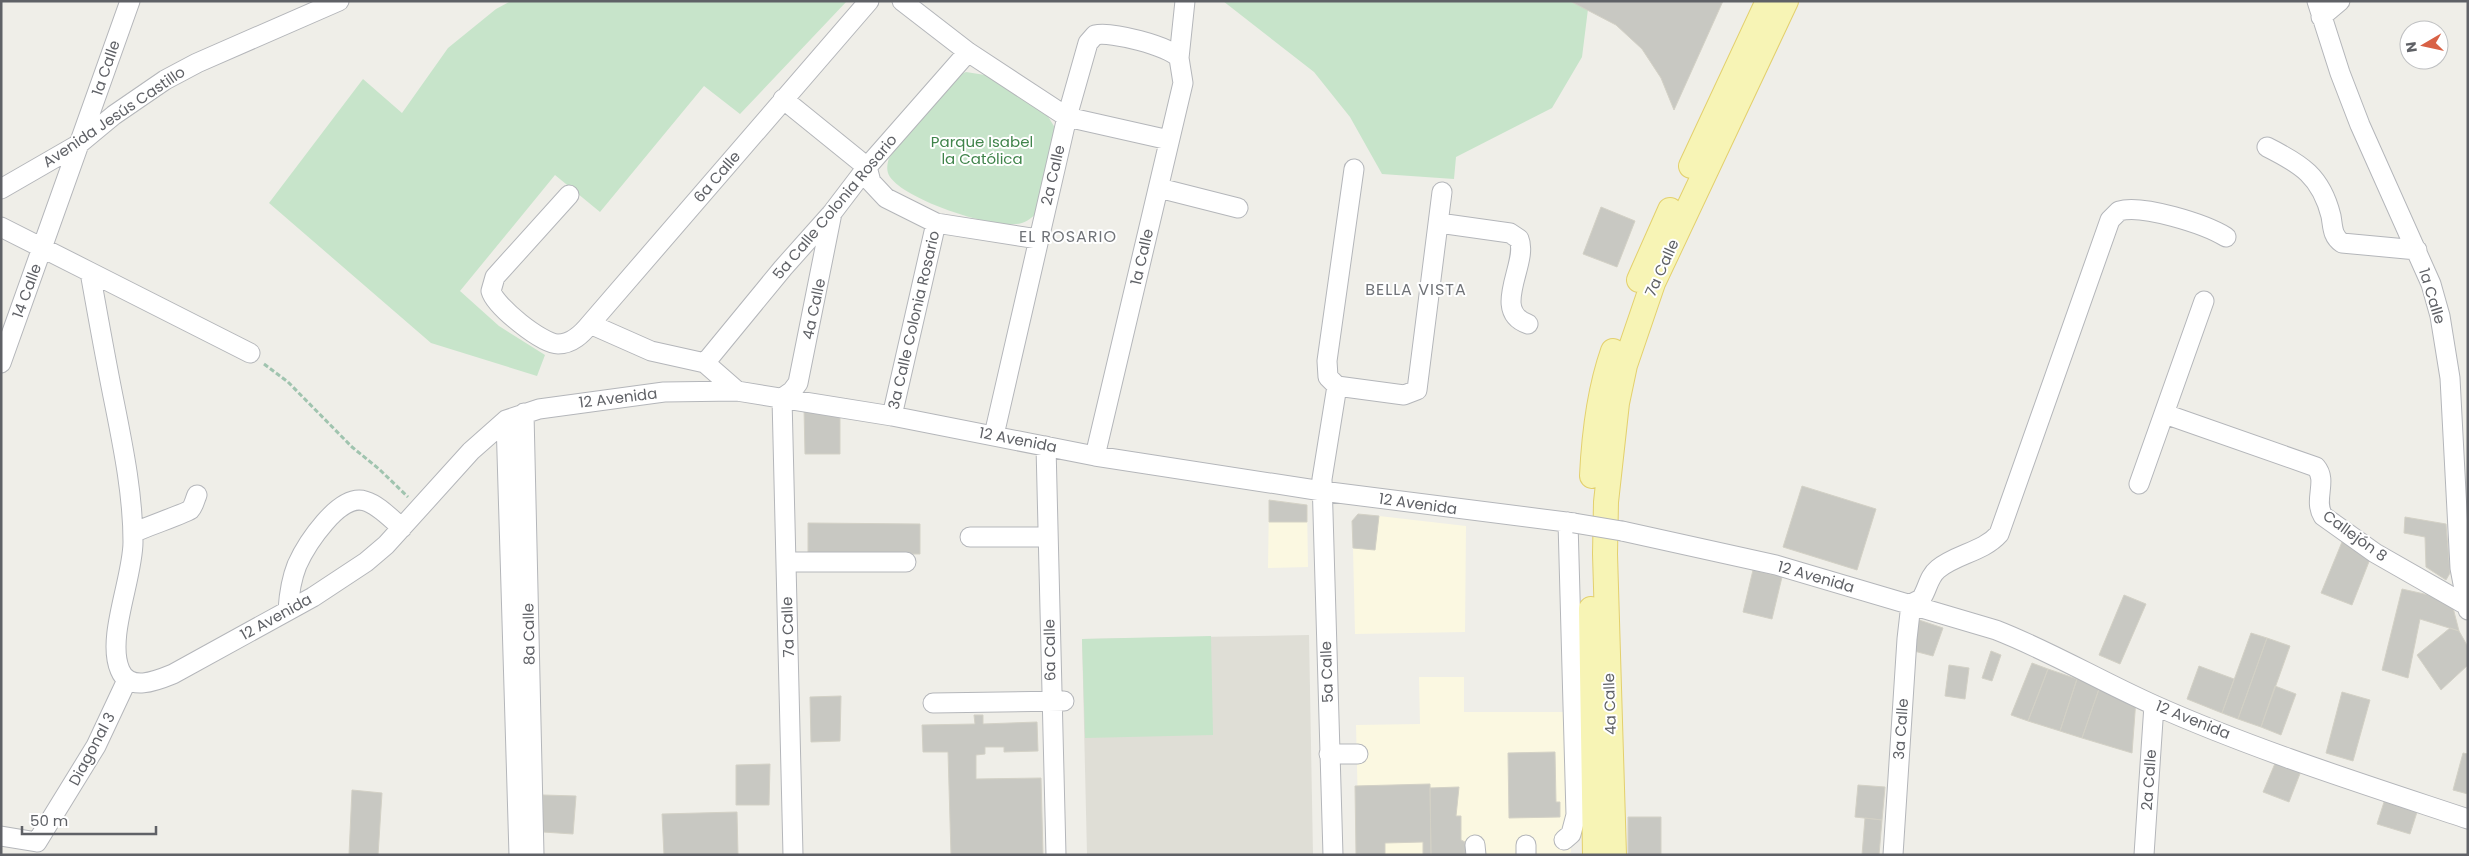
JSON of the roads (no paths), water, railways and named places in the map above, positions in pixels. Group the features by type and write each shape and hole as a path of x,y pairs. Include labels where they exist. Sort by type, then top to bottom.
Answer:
{"main road":[{"name":"7a Calle","path":"1597,554 1595,430 1612,354 1628,304 1652,248 1768,1"},
{"name":"7a Calle","path":"1597,554 1606,502 1611,441 1625,365 1638,323 1653,283 1786,1"},
{"name":"4a Calle","path":"1595,855 1597,554"},
{"name":"4a Calle","path":"1597,554 1614,855"}],"street":[{"name":"1a Calle","path":"43,248 130,1"},
{"name":"Avenida Jesús Castillo","path":"1,190 79,144 114,115 164,80 197,63 339,1"},
{"name":"6a Calle","path":"568,195 495,278 491,291 496,303 543,340 558,344 565,343 580,335 590,324 869,1"},
{"path":"902,1 968,52 1067,117 1169,140"},
{"name":"1a Calle","path":"1095,456 1183,83 1180,58 1185,1"},
{"path":"2319,9 2340,1"},
{"name":"1a Calle","path":"2319,9 2360,125 2431,284 2446,349 2461,483 2460,568 2467,607"},
{"name":"2a Calle","path":"994,435 1067,117 1083,54 1088,43 1095,35 1109,35 1168,49 1180,58"},
{"name":"5a Calle Colonia Rosario","path":"705,363 783,268 832,213 867,167 968,52"},
{"path":"783,99 867,167 872,182 886,198 936,223 1038,239"},
{"path":"2267,147 2294,161 2312,176 2327,204 2334,235 2342,244 2417,250"},
{"path":"1354,168 1327,361 1328,377 1337,386 1404,395 1416,390 1442,192"},
{"path":"1159,188 1238,208"},
{"path":"1912,604 1921,599 1931,576 1938,569 1988,543 1999,534 2114,214 2125,209 2184,219 2213,229 2226,237"},
{"name":"4a Calle","path":"782,398 792,391 798,383 832,213"},
{"name":"3a Calle Colonia Rosario","path":"892,416 936,223"},
{"path":"1439,223 1510,233 1518,238 1521,256 1512,300 1517,316 1528,324"},
{"path":"1,227 250,353"},
{"name":"14 Calle","path":"1,363 43,248"},
{"path":"90,272 123,447 133,533 128,578 116,644 119,669 127,680"},
{"path":"2139,484 2204,302"},
{"path":"590,324 652,351 705,363 737,391"},
{"name":"5a Calle","path":"1333,854 1322,491 1323,468 1337,386"},
{"name":"12 Avenida","path":"127,680 148,683 173,674 337,583 386,545 471,451 506,420 524,413 590,401 664,392 737,391 892,416 1095,456 1322,491 1571,522 1622,531 1776,565 1960,618 2029,643 2154,705 2264,749 2468,819"},
{"name":"7a Calle","path":"782,398 793,855"},
{"name":"8a Calle","path":"524,413 534,855"},
{"name":"Callejón 8","path":"2165,414 2316,467 2321,476 2318,499 2319,511 2322,516 2375,553 2467,607"},
{"name":"8a Calle","path":"506,420 519,855"},
{"name":"6a Calle","path":"1052,447 1048,537 1055,604"},
{"name":"6a Calle","path":"1052,447 1058,701 1066,855"},
{"path":"133,533 187,512 194,505 197,494"},
{"path":"288,610 288,596 297,566 304,552 340,506 354,500 365,501 402,528"},
{"path":"1564,840 1571,834 1576,815 1571,522"},
{"path":"970,537 1048,537"},
{"path":"786,562 906,562"},
{"name":"3a Calle","path":"1894,855 1907,639 1912,604"},
{"name":"Diagonal 3","path":"1,836 38,842 96,746 127,680"},
{"name":"6a Calle","path":"1056,855 1058,701"},
{"path":"933,703 1058,701"},
{"name":"2a Calle","path":"2144,855 2154,705"},
{"path":"1329,754 1358,754"}],"district":[{"name":"EL ROSARIO","path":"1068,236"},
{"name":"BELLA VISTA","path":"1416,289"}],"park label":[{"name":"Parque Isabel la Católica","path":"982,150"}]}
